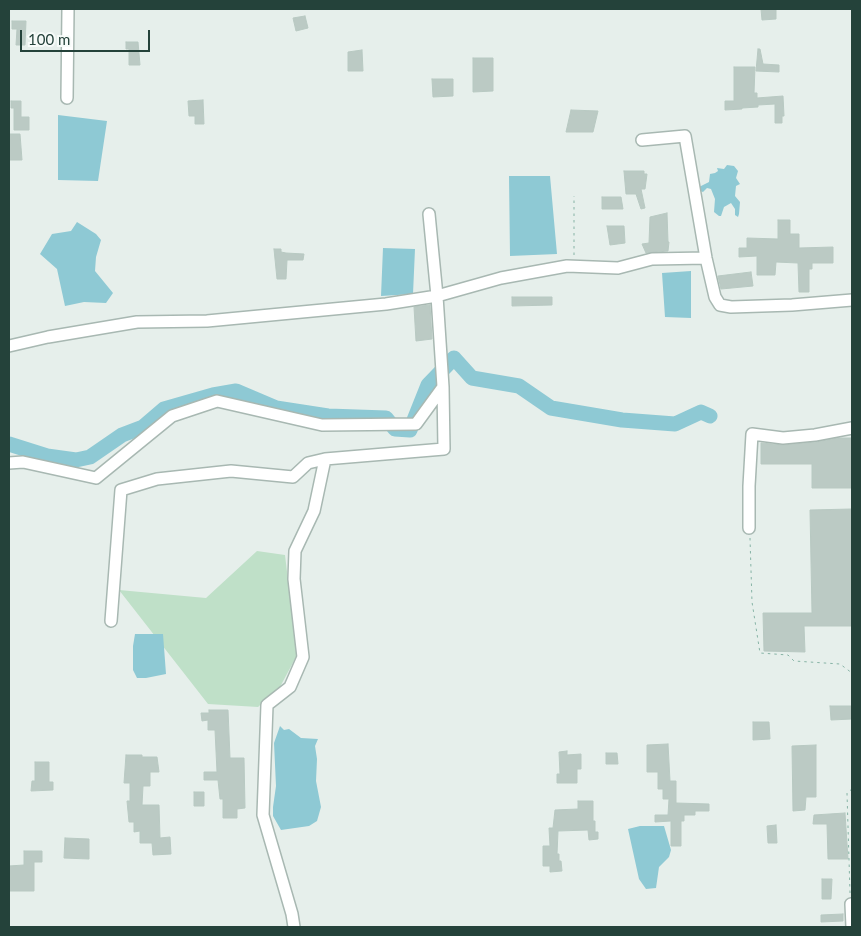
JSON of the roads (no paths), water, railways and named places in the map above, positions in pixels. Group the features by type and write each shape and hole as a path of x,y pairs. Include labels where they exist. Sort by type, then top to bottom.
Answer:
{"street":[{"path":"67,98 68,9"},
{"path":"642,140 685,136 706,258 715,297 722,306 792,305 852,300"},
{"path":"112,621 122,490 157,478 231,471 293,477 308,463 325,459 444,448 443,387 429,214"},
{"path":"9,346 48,337 137,322 207,321 386,304 437,296 501,278 573,266 618,268 652,259 706,258"},
{"path":"9,463 23,462 96,478 172,416 217,401 322,425 416,424 443,387"},
{"path":"749,528 752,434 783,438 815,435 852,428"},
{"path":"294,927 264,815 267,705 290,687 303,657 294,579 295,551 314,511 325,459"},
{"path":"851,904 852,927"}],"water":[{"path":"58,115 107,121 98,181 58,180"},
{"path":"727,165 734,166 738,171 736,178 740,184 736,186 735,196 740,202 738,217 735,215 735,209 731,203 724,207 721,216 719,216 714,212 715,199 711,189 707,188 703,192 700,191 699,187 709,182 710,174 718,171 717,168 724,169"},
{"path":"509,176 550,176 557,254 510,256"},
{"path":"77,222 96,234 101,240 96,257 95,271 113,293 106,303 84,302 65,306 57,269 40,254 52,234 71,231"},
{"path":"383,248 415,249 413,294 381,296"},
{"path":"691,271 691,318 665,317 662,273"},
{"path":"135,634 163,634 166,674 137,678 133,670"},
{"path":"280,726 284,730 289,729 301,738 318,739 315,746 317,759 316,781 321,807 317,821 309,826 281,830 273,816 276,786 274,743"},
{"path":"640,826 664,826 671,850 669,857 659,867 656,888 646,889 639,879 628,829"}],"waterway":[{"path":"9,444 47,456 76,460 90,457 122,435 143,427 164,409 213,395 236,391 276,408 328,416 386,418 395,429 410,430 428,385 454,358 472,378 519,386 551,408 622,420 675,424 701,412 710,416"}]}
